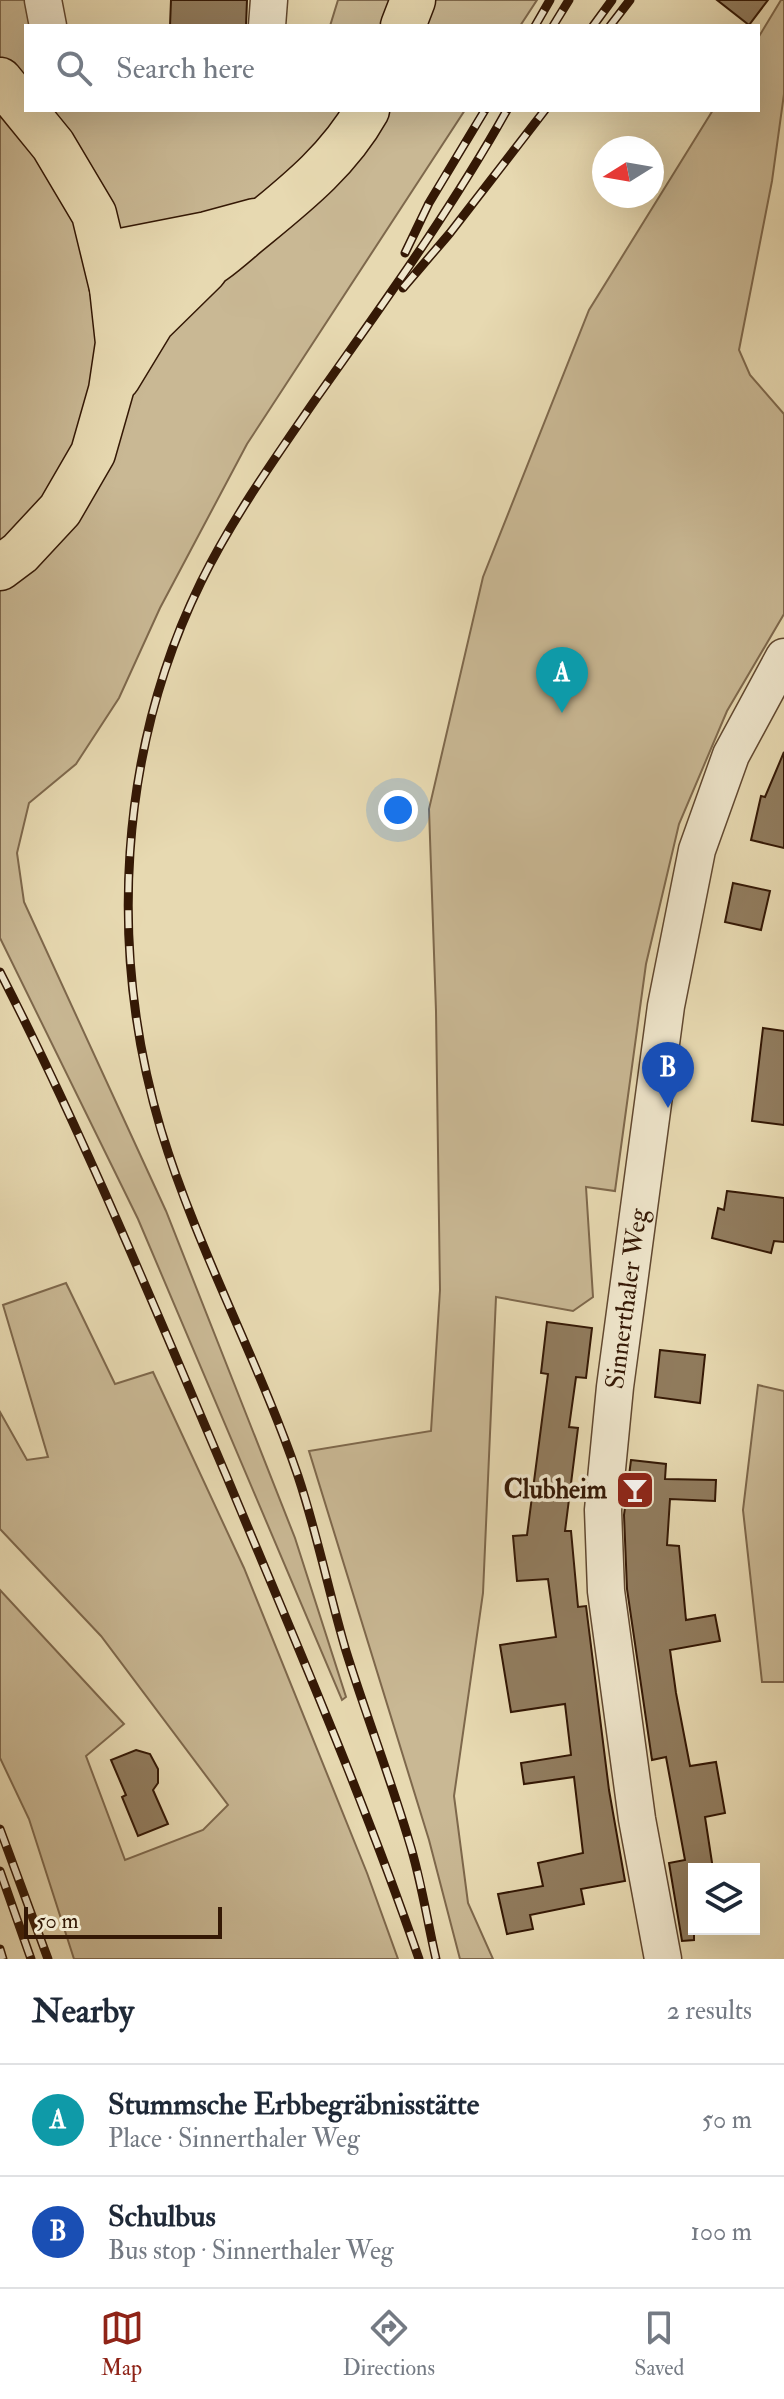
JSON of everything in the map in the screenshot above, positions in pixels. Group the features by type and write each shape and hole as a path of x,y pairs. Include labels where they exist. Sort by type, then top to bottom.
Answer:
{"main road":[{"path":"404,24 413,0"},
{"path":"0,80 24,109"},
{"path":"0,568 20,553 60,510 93,453 111,390 118,343 108,271 94,214 53,145 26,112"},
{"path":"111,390 152,322 212,263 311,182 355,130 366,112"},
{"path":"108,271 207,234 268,217"},
{"path":"108,271 141,285 186,276 212,263"}],"street":[{"path":"43,0 48,24"},
{"path":"267,24 269,0"},
{"name":"Sinnerthaler Weg","path":"663,1959 637,1819 606,1591 603,1510 615,1387 666,1006 687,895 697,850 731,755 784,657"}],"shaded area":[{"path":"0,0 27,0 33,24 24,24 24,112 464,112 247,444 160,608 119,698 76,764 29,803 17,853 24,902 166,1211 295,1538 346,1697 342,1700 138,1219 0,938"},
{"path":"338,0 537,0 521,24 331,24"},
{"path":"781,0 784,0 784,94 772,181 739,350 750,375 784,414 784,614 727,711 679,824 646,964 615,1191 586,1187 593,1297 573,1311 496,1297 483,1593 454,1796 468,1903 493,1959 460,1959 429,1840 309,1451 431,1431 440,1290 429,809 483,577 589,310 652,208 664,208 664,189 712,112 760,112 760,35"},
{"path":"66,1283 115,1384 153,1372 244,1568 367,1873 398,1959 74,1959 29,1819 0,1758 0,1590 124,1724 86,1756 125,1860 203,1830 228,1805 101,1636 0,1529 0,1412 27,1460 48,1457 3,1305"},
{"path":"758,1385 784,1391 784,1682 762,1682 743,1510"}],"building":[{"path":"171,0 247,0 246,24 170,24"},
{"path":"717,0 768,0 748,24"},
{"path":"784,752 784,848 751,840 761,796 765,797"},
{"path":"733,883 770,891 761,930 725,922"},
{"path":"763,1028 784,1031 784,1125 752,1121"},
{"path":"727,1191 784,1198 784,1242 774,1241 771,1253 712,1238 718,1208 724,1210"},
{"path":"547,1322 592,1328 586,1378 576,1377 569,1427 578,1428 565,1531 571,1531 578,1607 586,1606 609,1790 625,1881 581,1889 584,1904 530,1915 533,1929 507,1934 498,1894 543,1886 538,1863 583,1853 574,1777 524,1784 521,1763 571,1755 565,1704 511,1712 500,1645 556,1637 548,1579 517,1581 513,1536 527,1535 548,1374 541,1373"},
{"path":"660,1350 705,1355 700,1403 655,1397"},
{"path":"631,1460 666,1464 665,1479 716,1480 715,1501 670,1499 667,1545 679,1546 686,1620 715,1615 720,1641 670,1650 690,1766 716,1762 725,1813 705,1817 712,1863 688,1863 688,1935 694,1935 694,1940 682,1941 669,1863 685,1860 666,1757 652,1760 627,1589 624,1515"},
{"path":"136,1750 150,1754 158,1769 158,1783 153,1790 168,1824 138,1836 122,1797 126,1795 111,1760"}],"railway":[{"path":"536,24 550,0"},
{"path":"554,24 569,0"},
{"path":"594,24 612,0"},
{"path":"612,24 630,0"},
{"path":"405,253 429,203 484,112"},
{"path":"436,1959 413,1855 346,1651 298,1476 265,1389 192,1218 161,1130 144,1062 133,993 128,923 130,852 138,782 152,714 173,647 201,582 254,491 438,222 506,112"},
{"path":"403,288 450,233 543,112"},
{"path":"0,972 89,1159 226,1475 351,1776 419,1959"},
{"path":"0,1829 48,1959"},
{"path":"0,1871 31,1959"},
{"path":"0,1949 3,1959"}],"place":[{"name":"Stummsche Erbbegräbnisstätte","path":"562,713"},
{"name":"Schulbus","path":"668,1108"},
{"name":"Clubheim","path":"635,1490"}]}
